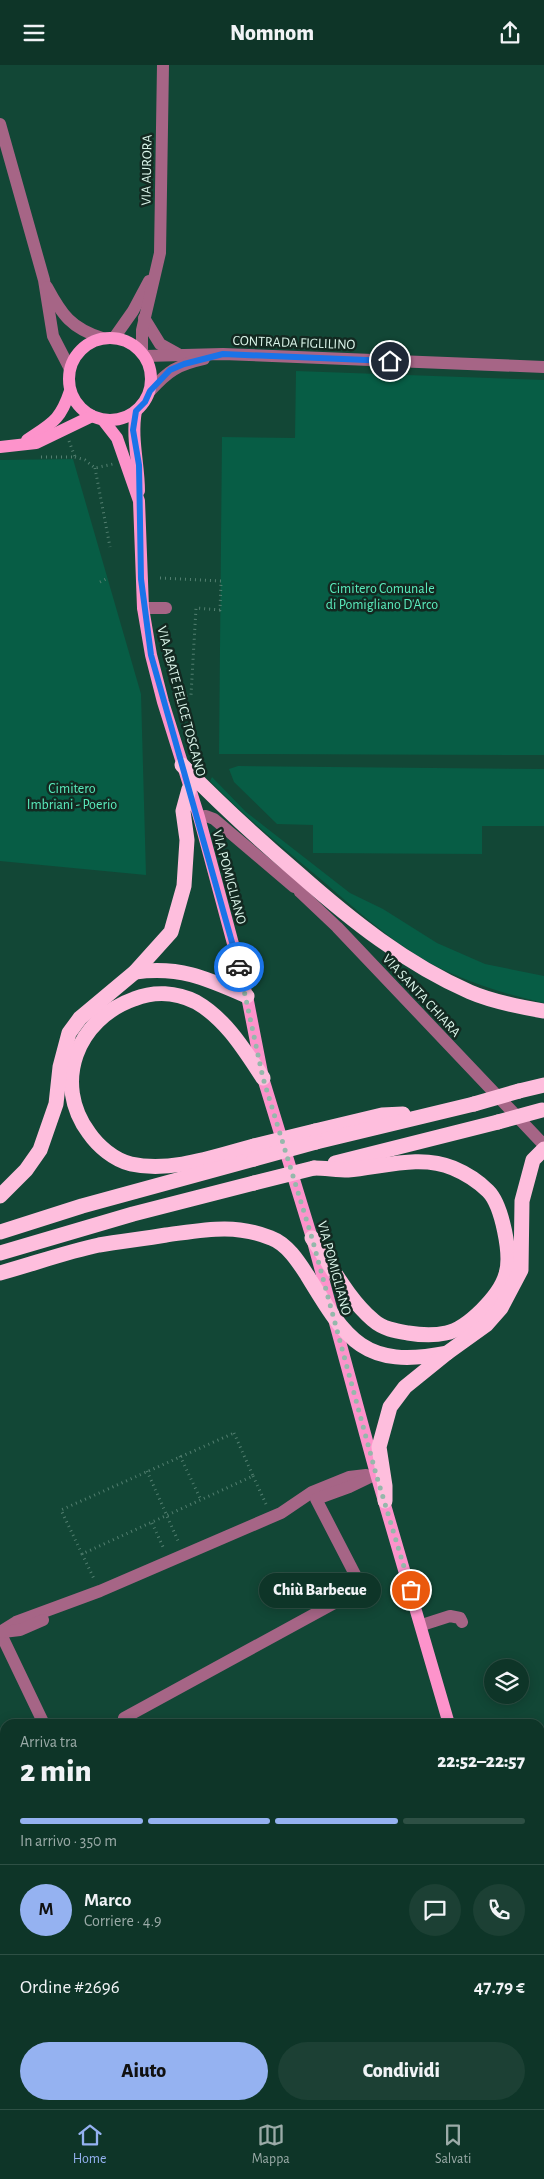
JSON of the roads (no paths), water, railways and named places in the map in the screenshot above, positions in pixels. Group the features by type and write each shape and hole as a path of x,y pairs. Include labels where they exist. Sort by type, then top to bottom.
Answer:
{"highway":[{"path":"182,765 232,817 379,939 421,967 472,993 519,1007 544,1011"},
{"path":"0,1197 26,1170 40,1150 56,1104 60,1067 69,1033 80,1018 135,972 171,932 184,887 187,839 183,811 190,789"},
{"path":"135,972 153,969 181,971 202,976 247,996"},
{"path":"254,1152 179,1164 130,1163 96,1143 79,1119 71,1086 79,1047 87,1031 115,1006 155,993 171,994 196,1002 204,1008 232,1034 263,1078"},
{"path":"0,1232 254,1152 316,1137 382,1115 440,1113 544,1085"},
{"path":"0,1253 133,1214 543,1109"},
{"path":"385,1501 385,1486 379,1447 390,1407 405,1387 486,1325 501,1308 521,1270 522,1201 539,1155"},
{"path":"312,1238 358,1305 374,1321 391,1330 422,1335 447,1333 469,1322 497,1293 506,1275 509,1253 505,1231 489,1192 452,1167 426,1162 346,1170 314,1168"},
{"path":"0,1273 98,1245 217,1228 247,1229 274,1239 293,1254 333,1319 361,1346 383,1356 408,1359 447,1353"}],"main road":[{"path":"0,447 19,445 36,443 98,418 121,419 136,411 145,402 150,391 152,379 143,354 128,341 108,338 88,344 76,355 70,369 70,391 63,410 54,423 19,445"},
{"path":"70,391 79,406 98,418"},
{"path":"136,411 133,430 139,465 139,501"},
{"name":"VIA ABATE FELICE TOSCANO","path":"98,418 117,438 139,501 143,608 151,655 182,765 199,817"},
{"name":"VIA POMIGLIANO","path":"199,817 247,996 263,1078 312,1238 376,1474 422,1625 448,1719"}],"street":[{"name":"VIA AURORA","path":"143,354 144,318 160,253 163,65"},
{"path":"0,124 44,280 53,337 70,369"},
{"name":"VIA AURORA","path":"108,338 133,311 144,286 154,275"},
{"path":"44,280 65,317 86,333 108,338"},
{"path":"144,318 160,344 178,354"},
{"name":"CONTRADA FIGLILINO","path":"143,354 223,354 544,367"},
{"name":"CONTRADA FIGLILINO","path":"150,391 170,370 184,364 223,354"},
{"path":"143,608 166,608"},
{"path":"199,817 206,816 214,819 228,829 300,892"},
{"name":"VIA SANTA CHIARA","path":"284,862 300,892 337,927 544,1145"},
{"path":"0,1632 16,1622 100,1591 281,1513 312,1492 350,1477 376,1474"},
{"path":"124,1718 362,1588 316,1499 349,1487 376,1474"},
{"path":"0,1632 20,1630 73,1608"},
{"path":"422,1625 450,1615 460,1618 462,1622"},
{"path":"0,1632 42,1719"}],"place":[{"name":"Chiù Barbecue","path":"411,1590"}],"park label":[{"name":"Cimitero Comunale di Pomigliano D'Arco","path":"382,596"},
{"name":"Cimitero Imbriani - Poerio","path":"72,796"}]}
